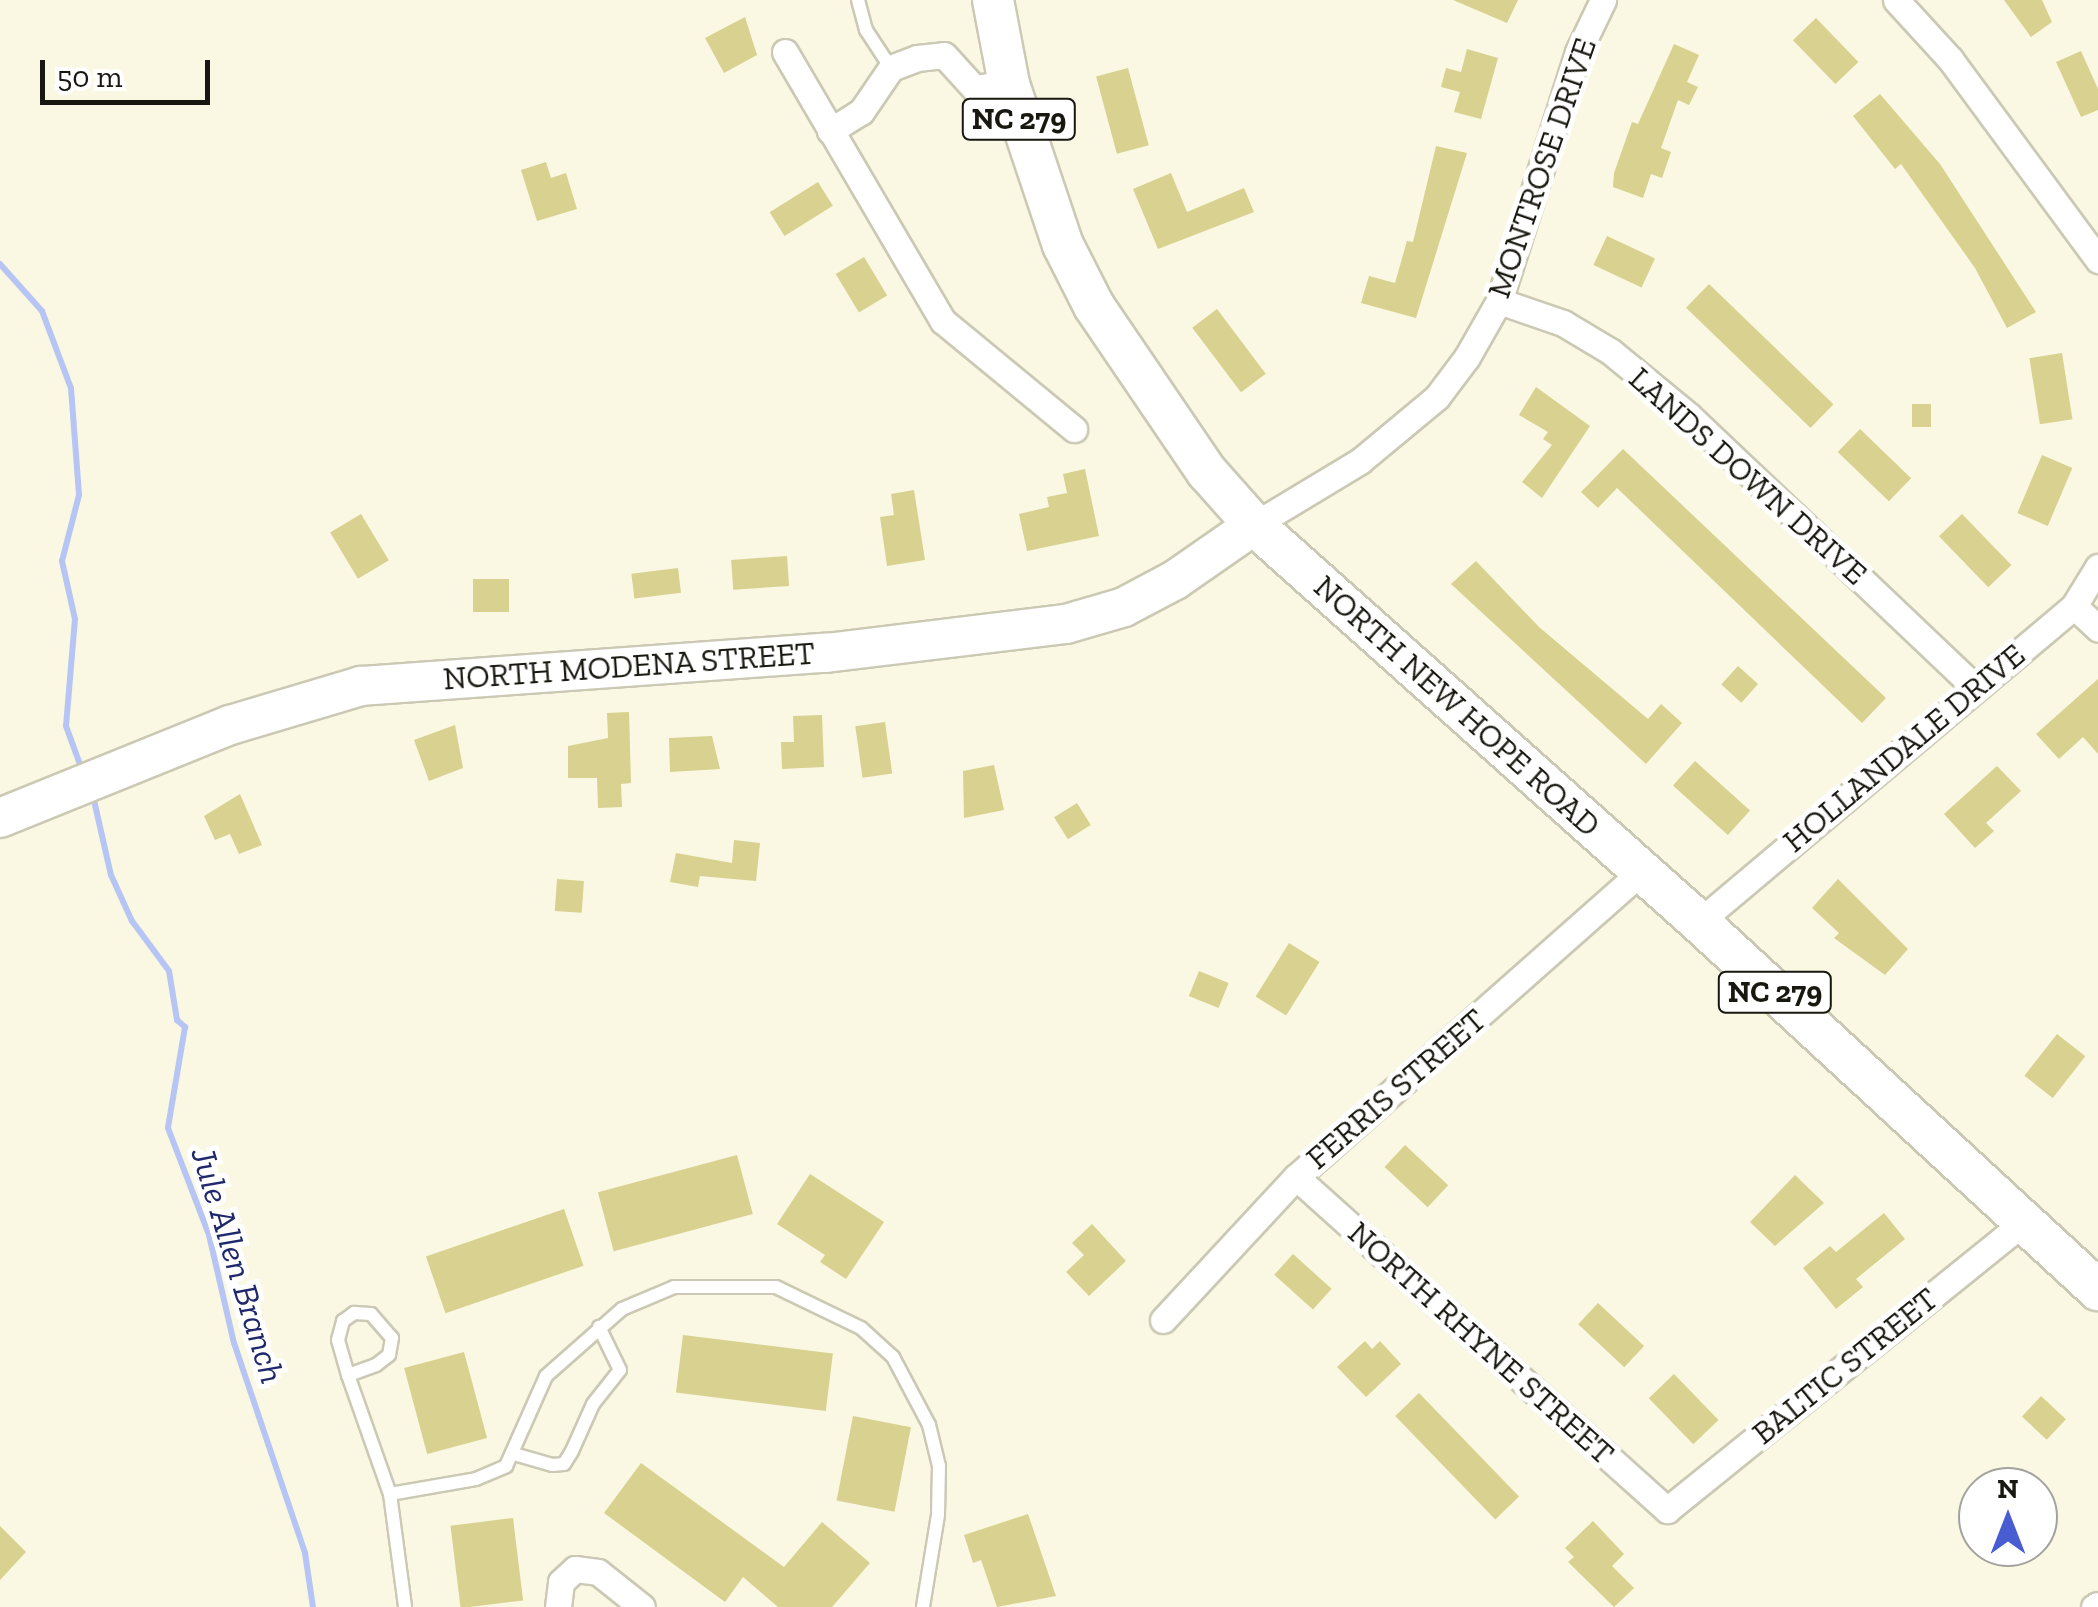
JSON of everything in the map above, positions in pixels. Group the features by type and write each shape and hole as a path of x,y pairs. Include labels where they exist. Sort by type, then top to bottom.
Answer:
{"main road":[{"name":"NORTH NEW HOPE ROAD","path":"993,0 1009,84 1038,184 1094,306 1163,414 1254,525 1699,922 2098,1290"}],"street":[{"name":"MONTROSE DRIVE","path":"1254,525 1334,479 1438,397 1498,300 1578,52 1603,0"},
{"path":"1896,0 1950,59 2098,260"},
{"path":"784,52 943,321 1074,429"},
{"path":"830,131 861,112 891,68 944,55 974,88 1009,84"},
{"name":"LANDS DOWN DRIVE","path":"1498,300 1563,323 1610,350 1689,416 1975,686"},
{"name":"NORTH MODENA STREET","path":"0,818 230,724 361,686 826,654 1066,624 1124,607 1175,580 1254,525"},
{"name":"HOLLANDALE DRIVE","path":"1699,922 2074,606 2098,566"},
{"path":"2074,606 2098,628"},
{"name":"FERRIS STREET","path":"1163,1320 1296,1177 1642,871"},
{"name":"NORTH RHYNE STREET","path":"1296,1177 1667,1510"},
{"name":"BALTIC STREET","path":"1667,1510 2024,1223"},
{"path":"558,1607 561,1582 575,1569 598,1572 642,1607"}],"lane":[{"path":"858,0 866,30 891,68"},
{"path":"390,1494 476,1480 506,1466 546,1376 599,1327 674,1287 724,1282 776,1287 822,1304 861,1328 893,1357 913,1391 939,1466 924,1607"},
{"path":"348,1375 389,1354 392,1338 371,1314 342,1321 338,1340 348,1375 390,1494 405,1607"},
{"path":"514,1454 552,1465 564,1464 593,1404 620,1370 599,1327"}],"building":[{"path":"1453,0 1518,0 1507,23"},
{"path":"2004,0 2042,0 2052,22 2031,37"},
{"path":"745,17 757,55 724,73 705,38"},
{"path":"1816,18 1858,62 1835,84 1793,40"},
{"path":"1674,44 1699,55 1687,82 1698,87 1689,105 1678,100 1661,148 1671,152 1662,178 1651,174 1643,198 1613,187 1614,173 1632,122 1638,124"},
{"path":"1467,49 1498,58 1481,119 1454,112 1460,92 1441,87 1446,68 1461,72"},
{"path":"2081,51 2098,89 2098,110 2081,117 2056,62"},
{"path":"1128,68 1149,145 1117,154 1096,77"},
{"path":"1880,94 1940,164 2036,312 2007,328 1975,268 1901,164 1895,169 1853,116"},
{"path":"1436,146 1467,153 1416,318 1361,303 1369,276 1395,283 1407,241 1413,242"},
{"path":"546,162 551,178 566,173 577,209 537,221 521,170"},
{"path":"1171,173 1187,212 1244,188 1254,212 1158,249 1133,189"},
{"path":"818,182 833,206 784,236 770,212"},
{"path":"1607,236 1655,258 1642,287 1593,265"},
{"path":"864,257 887,296 859,313 836,274"},
{"path":"1709,284 1833,404 1811,428 1686,308"},
{"path":"1217,309 1266,374 1241,392 1192,328"},
{"path":"2062,353 2072,419 2040,424 2029,358"},
{"path":"1536,387 1590,426 1542,498 1522,482 1552,445 1543,439 1548,432 1519,415"},
{"path":"1912,404 1931,404 1931,427 1912,427"},
{"path":"1860,429 1911,478 1889,501 1838,452"},
{"path":"1623,449 1886,698 1862,723 1617,488 1598,508 1581,492"},
{"path":"2042,455 2072,468 2048,526 2017,513"},
{"path":"1085,469 1099,536 1027,551 1019,514 1049,507 1047,497 1067,493 1063,474"},
{"path":"914,490 925,560 887,566 880,517 894,515 891,494"},
{"path":"361,514 389,560 358,579 330,533"},
{"path":"1962,514 2011,565 1988,587 1939,536"},
{"path":"787,556 789,586 733,590 731,560"},
{"path":"1476,561 1539,627 1648,719 1661,704 1682,723 1646,764 1451,584"},
{"path":"678,568 681,593 634,599 631,574"},
{"path":"473,579 509,579 509,612 473,612"},
{"path":"1738,666 1758,684 1741,703 1721,685"},
{"path":"2098,679 2098,754 2083,737 2059,759 2036,734"},
{"path":"629,712 631,783 621,784 622,807 598,808 597,778 568,778 568,746 608,738 607,713"},
{"path":"822,715 824,767 782,769 781,742 794,742 793,716"},
{"path":"885,722 892,773 863,778 855,726"},
{"path":"455,725 463,768 429,781 414,740"},
{"path":"712,736 720,769 670,772 669,738"},
{"path":"1695,761 1750,811 1728,835 1673,786"},
{"path":"994,765 1004,810 964,818 963,771"},
{"path":"1997,766 2021,791 1986,823 1994,831 1975,848 1944,814"},
{"path":"240,794 262,845 239,854 230,834 215,840 204,816"},
{"path":"1077,803 1091,825 1068,839 1054,817"},
{"path":"734,840 760,843 756,881 700,876 698,887 670,882 676,853 732,863"},
{"path":"557,879 584,881 582,913 555,911"},
{"path":"1838,879 1908,949 1885,975 1834,938 1839,933 1812,908"},
{"path":"1289,943 1320,962 1286,1016 1256,996"},
{"path":"1199,971 1229,983 1219,1008 1189,996"},
{"path":"2057,1034 2085,1056 2053,1098 2024,1076"},
{"path":"1405,1145 1448,1185 1428,1207 1385,1167"},
{"path":"737,1155 753,1214 614,1251 598,1192"},
{"path":"810,1174 884,1222 846,1279 820,1262 825,1255 777,1224"},
{"path":"1795,1175 1824,1203 1775,1246 1750,1222"},
{"path":"564,1209 584,1266 445,1313 426,1257"},
{"path":"1884,1213 1905,1239 1856,1279 1863,1287 1836,1309 1803,1268 1830,1246 1836,1252"},
{"path":"1092,1224 1126,1261 1089,1296 1066,1272 1084,1255 1072,1243"},
{"path":"1293,1254 1332,1289 1313,1310 1274,1275"},
{"path":"1598,1303 1644,1346 1624,1367 1578,1324"},
{"path":"683,1335 833,1353 826,1411 676,1393"},
{"path":"1365,1341 1372,1349 1380,1341 1401,1364 1366,1397 1337,1367"},
{"path":"464,1352 487,1438 427,1454 404,1368"},
{"path":"1674,1374 1718,1420 1693,1444 1649,1398"},
{"path":"1419,1393 1519,1497 1495,1520 1395,1416"},
{"path":"2041,1396 2066,1419 2047,1440 2022,1416"},
{"path":"853,1416 911,1427 895,1512 837,1500"},
{"path":"641,1463 784,1567 822,1522 870,1563 832,1607 778,1607 743,1577 725,1602 604,1513"},
{"path":"1028,1514 1056,1596 997,1607 981,1560 973,1563 964,1535"},
{"path":"513,1518 523,1600 460,1607 450,1526"},
{"path":"1593,1521 1624,1554 1612,1566 1634,1588 1614,1607 1568,1562 1574,1557 1565,1548"},
{"path":"0,1526 26,1552 0,1580"}],"waterway":[{"name":"Jule Allen Branch","path":"0,264 42,311 71,388 79,495 62,561 75,619 66,726 82,770"},
{"name":"Jule Allen Branch","path":"93,796 111,875 132,921 169,971 177,1020 185,1027 168,1128 209,1235 234,1343 305,1553 313,1607"}]}
